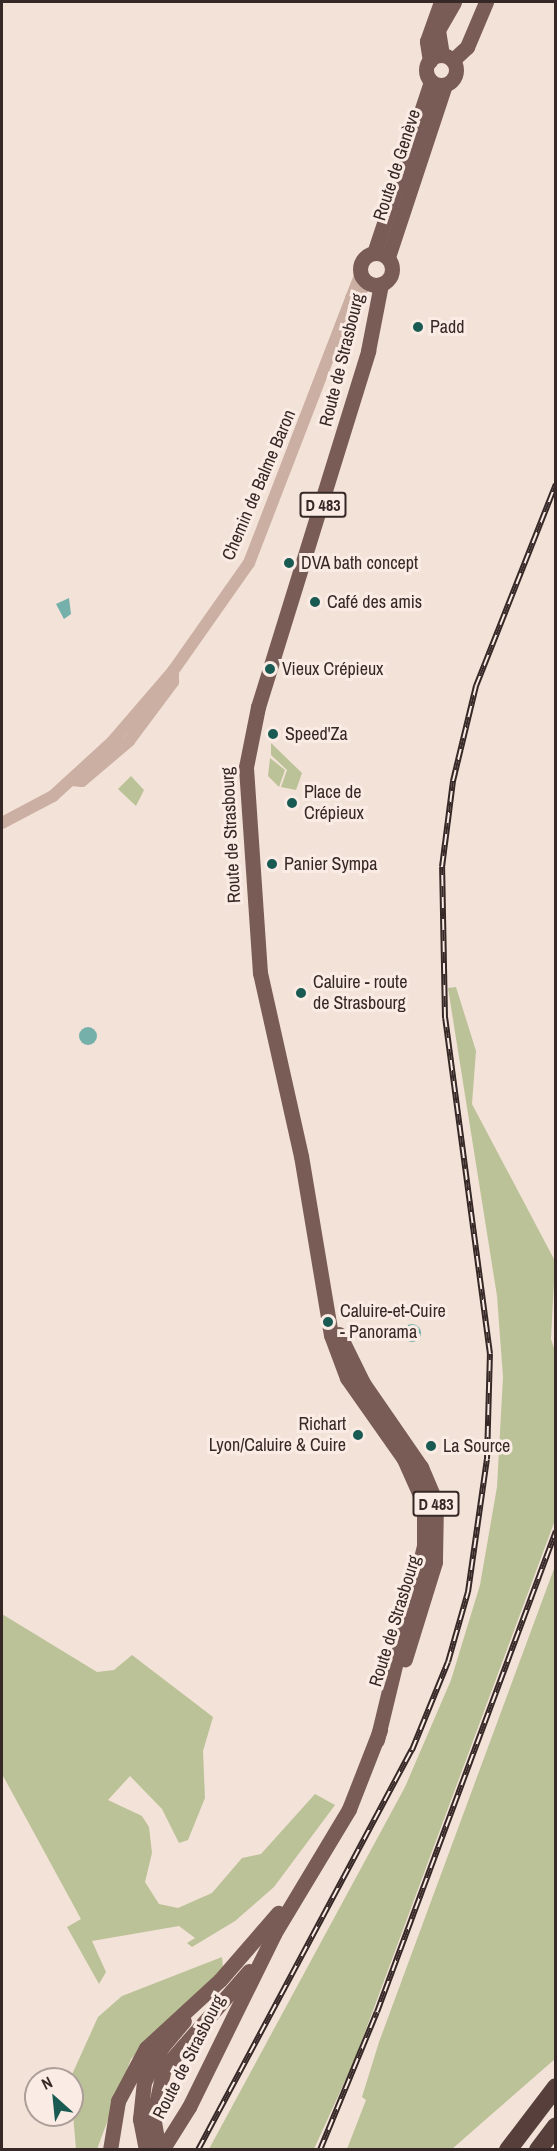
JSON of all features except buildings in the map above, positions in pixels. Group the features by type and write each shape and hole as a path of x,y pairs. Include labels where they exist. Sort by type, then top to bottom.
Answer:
{"highway":[{"path":"508,2150 555,2087"},
{"path":"538,2150 555,2126"}],"main road":[{"path":"441,2 427,40 442,59"},
{"path":"442,59 438,30 454,2"},
{"name":"Route de Genève","path":"442,59 467,47 486,2"},
{"name":"Route de Genève","path":"381,255 438,83 442,59"},
{"name":"Route de Genève","path":"438,83 456,74 442,59"},
{"path":"370,280 363,261 381,255"},
{"name":"Route de Strasbourg","path":"160,2150 179,2124 301,1885 349,1809 377,1740 424,1546 424,1504 411,1471 347,1378 331,1335 324,1288 260,973 246,766 258,709 368,351 370,280 392,274 381,255"},
{"name":"Route de Strasbourg","path":"110,2150 118,2101 136,2062 156,2037 220,1980 301,1885"},
{"path":"160,2150 153,2117 164,2068 274,1934"},
{"path":"146,2150 140,2104 149,2070 220,1980"}],"street":[{"name":"Chemin de Balme Baron","path":"2,823 72,780 173,671 249,563 351,298 370,280"}],"green space":[{"path":"271,743 302,773 296,790 281,787 287,770 271,755"},
{"path":"270,758 285,770 279,787 268,776"},
{"path":"131,776 144,790 136,806 118,789"},
{"path":"456,987 476,1051 472,1104 555,1261 551,1339 556,1354 555,1520 355,2059 314,2149 209,2149 405,1787 451,1680 480,1585 497,1487 503,1377 497,1296 448,988"},
{"path":"555,1566 555,2059 452,2149 347,2149 366,2100 362,2097 379,2042"},
{"path":"2,1614 97,1672 114,1670 132,1655 213,1717 203,1751 205,1798 188,1840 179,1843 162,1809 130,1776 108,1800 142,1816 149,1827 152,1853 145,1882 159,1904 178,1908 212,1893 242,1858 261,1854 315,1794 335,1805 274,1887 235,1921 192,1947 187,1943 195,1938 179,1926 92,1941 106,1972 99,1984 67,1927 81,1919 2,1774"},
{"path":"222,1957 223,1968 131,2059 97,2149 76,2149 74,2127 84,2127 84,2067 75,2067 98,2017 122,1996"}],"water":[{"path":"69,598 71,614 64,619 56,604"},
{"path":"84,1027 92,1027 97,1032 95,1043 84,1045 79,1040 79,1032"},
{"path":"412,1324 418,1327 421,1333 418,1339 412,1342 406,1339 403,1333 406,1327"}],"railway":[{"path":"198,2150 412,1750 448,1662 468,1592 487,1459 490,1354 445,1018 442,867 453,781 476,686 556,484"},
{"path":"320,2150 377,2012 556,1531"}],"place":[{"name":"Padd","path":"418,327"},
{"name":"DVA bath concept","path":"289,563"},
{"name":"Café des amis","path":"315,602"},
{"name":"Vieux Crépieux","path":"270,669"},
{"name":"Speed'Za","path":"273,734"},
{"name":"Place de Crépieux","path":"292,803"},
{"name":"Panier Sympa","path":"272,864"},
{"name":"Caluire - route de Strasbourg","path":"301,993"},
{"name":"Caluire-et-Cuire - Panorama","path":"328,1322"},
{"name":"Richart Lyon/Caluire & Cuire","path":"358,1435"},
{"name":"La Source","path":"431,1446"}]}
